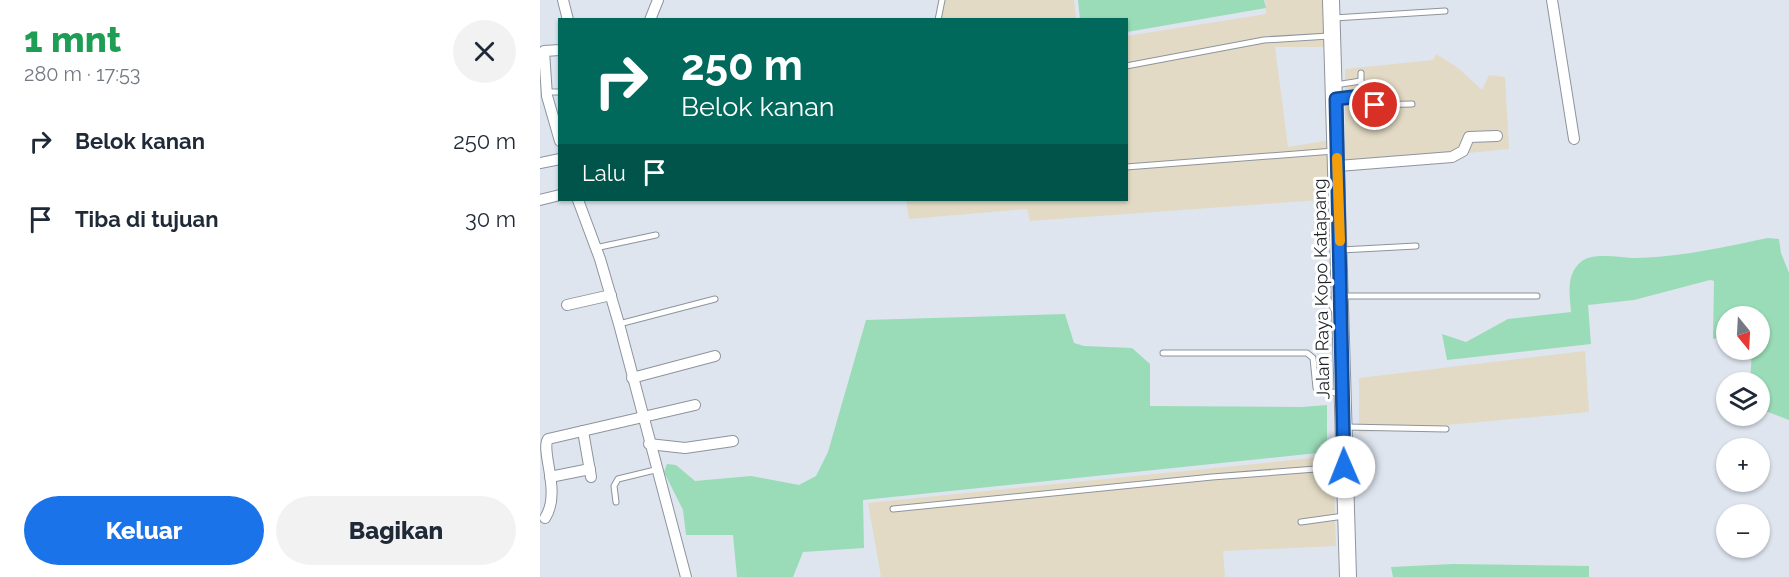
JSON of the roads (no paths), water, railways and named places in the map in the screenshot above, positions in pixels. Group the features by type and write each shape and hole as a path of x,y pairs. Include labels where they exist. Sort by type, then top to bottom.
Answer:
{"main road":[{"name":"Jalan Raya Kopo Katapang","path":"1331,0 1340,250 1334,296 1342,317 1348,577"}],"street":[{"path":"563,0 568,18"},
{"path":"651,18 658,0"},
{"path":"1552,0 1574,139"},
{"path":"558,50 542,50 546,92 558,134"},
{"path":"1337,158 1452,157 1463,152 1469,137 1497,136"},
{"path":"540,164 558,160"},
{"path":"540,200 558,196"},
{"path":"578,201 611,295 655,470 686,577"},
{"path":"567,305 611,295"},
{"path":"632,378 715,356"},
{"path":"545,518 553,501 545,442 695,405"},
{"path":"550,477 591,473 583,431"},
{"path":"649,444 685,448 732,441"}],"lane":[{"path":"938,18 942,0"},
{"path":"1332,18 1445,11"},
{"path":"1128,66 1264,40 1333,36"},
{"path":"1361,73 1361,96 1367,105 1412,104"},
{"path":"1336,92 1361,81"},
{"path":"546,92 558,92"},
{"path":"1336,92 1361,96"},
{"path":"1128,166 1337,158"},
{"path":"596,248 656,235"},
{"path":"1340,250 1416,246"},
{"path":"1334,296 1537,296"},
{"path":"619,324 715,299"},
{"path":"1163,353 1306,353 1313,358 1316,388 1328,393 1343,394"},
{"path":"1343,427 1446,429"},
{"path":"893,509 1212,477 1344,467"},
{"path":"616,502 614,486 618,479 655,470"},
{"path":"1301,522 1346,515"}]}
